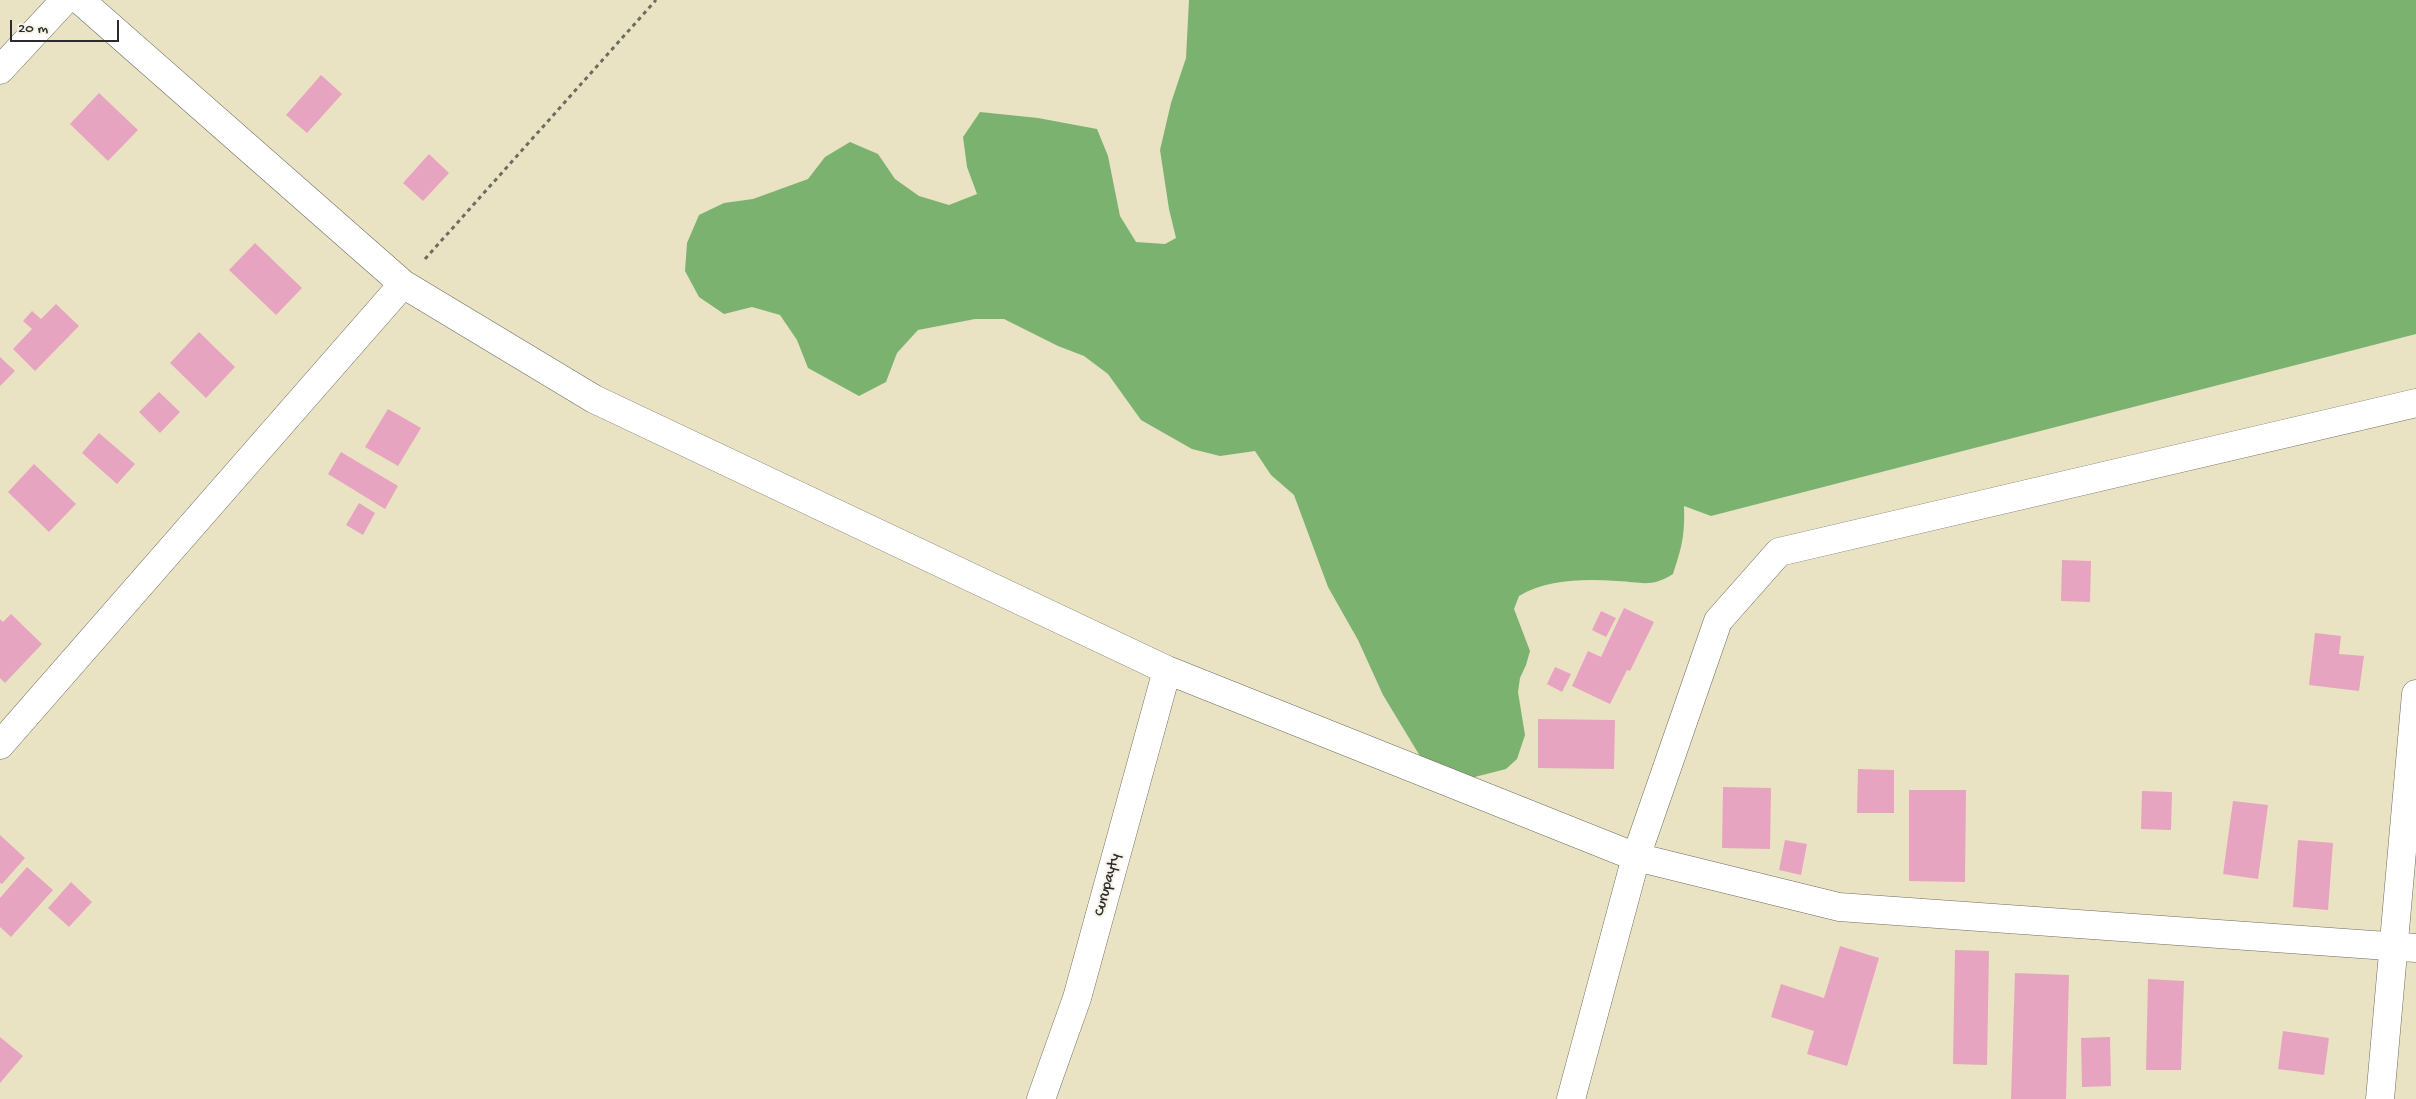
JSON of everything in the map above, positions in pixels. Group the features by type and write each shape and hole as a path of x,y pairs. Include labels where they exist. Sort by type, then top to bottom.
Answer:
{"street":[{"path":"0,70 65,0"},
{"path":"80,0 403,284 594,399 1167,670 1636,857 1839,907 2405,947"},
{"path":"0,745 403,284"},
{"path":"1571,1099 1636,857 1718,621 1779,552 2416,403"},
{"name":"Curupayty","path":"1041,1099 1077,998 1167,670"},
{"path":"2380,1099 2405,947 2416,694"}],"path":[{"path":"403,284 656,0"}],"green space":[{"path":"1189,0 2416,0 2416,334 1711,516 1684,506 1681,548 1673,574 1652,583 1605,580 1567,581 1542,586 1519,596 1514,609 1530,651 1520,678 1518,692 1525,735 1517,759 1506,769 1463,780 1423,761 1383,695 1358,640 1328,587 1294,495 1271,475 1255,451 1220,456 1192,449 1141,420 1108,374 1084,356 1058,346 1004,319 975,319 918,330 897,353 886,382 859,396 808,368 797,340 780,315 752,307 724,314 699,297 685,271 687,243 699,215 724,203 753,199 808,179 825,157 850,142 878,154 895,179 919,196 949,205 977,194 967,167 963,137 980,112 1038,118 1097,129 1108,156 1120,216 1136,242 1165,244 1176,238 1169,209 1160,150 1171,103 1186,58"}],"building":[{"path":"321,75 342,94 307,133 286,115"},
{"path":"99,93 138,130 108,161 70,124"},
{"path":"429,154 449,173 423,201 403,183"},
{"path":"255,243 302,288 276,315 229,270"},
{"path":"56,304 79,326 35,371 13,349 32,329 23,321 32,311 41,319"},
{"path":"199,332 235,367 206,398 170,363"},
{"path":"0,357 15,371 0,386"},
{"path":"159,392 180,412 160,433 139,412"},
{"path":"388,409 421,428 398,466 365,447"},
{"path":"99,433 135,464 117,484 82,453"},
{"path":"341,452 398,486 385,509 328,474"},
{"path":"34,464 76,504 49,532 8,492"},
{"path":"359,503 375,513 363,535 346,525"},
{"path":"2062,560 2091,561 2090,602 2061,601"},
{"path":"1624,608 1654,622 1630,671 1627,670 1610,704 1572,686 1588,651 1601,657"},
{"path":"1601,611 1616,618 1606,637 1592,630"},
{"path":"11,614 42,644 5,683 0,678 0,619 3,622"},
{"path":"2315,633 2341,636 2339,654 2364,656 2359,691 2309,685"},
{"path":"1555,667 1571,674 1562,692 1547,684"},
{"path":"1538,719 1615,720 1614,769 1538,768"},
{"path":"1858,769 1894,770 1894,813 1857,813"},
{"path":"1723,787 1771,788 1770,849 1722,848"},
{"path":"1909,790 1966,790 1965,882 1909,881"},
{"path":"2142,791 2172,792 2171,830 2141,829"},
{"path":"2233,801 2268,805 2258,879 2223,874"},
{"path":"0,835 25,858 2,884 0,883"},
{"path":"1785,840 1807,844 1801,875 1779,870"},
{"path":"2298,840 2333,843 2328,910 2293,907"},
{"path":"27,867 53,890 11,937 0,927 0,898"},
{"path":"71,882 92,902 69,927 48,908"},
{"path":"1840,946 1879,958 1847,1066 1807,1054 1814,1031 1771,1017 1781,984 1824,998"},
{"path":"1955,950 1989,951 1987,1065 1953,1064"},
{"path":"2015,973 2069,975 2066,1099 2011,1099"},
{"path":"2148,979 2184,981 2181,1070 2146,1070"},
{"path":"2283,1031 2329,1038 2324,1075 2278,1069"},
{"path":"0,1037 23,1056 0,1083"},
{"path":"2110,1037 2111,1086 2082,1087 2081,1038"}]}
